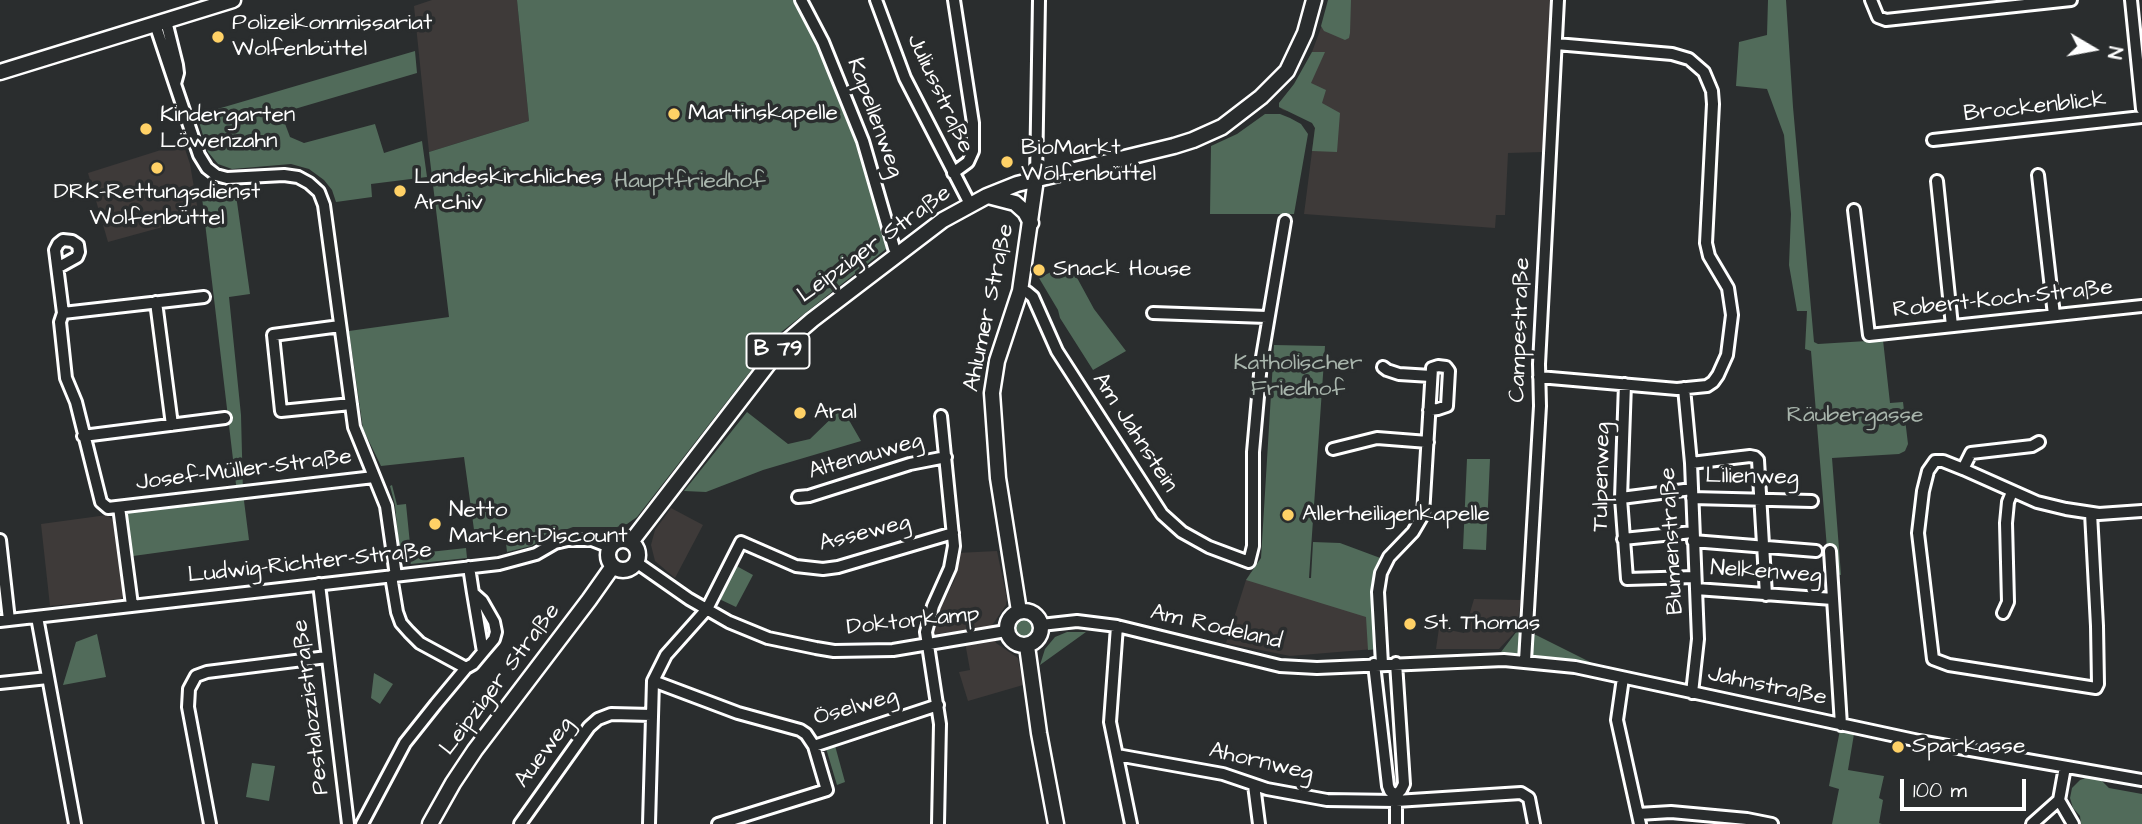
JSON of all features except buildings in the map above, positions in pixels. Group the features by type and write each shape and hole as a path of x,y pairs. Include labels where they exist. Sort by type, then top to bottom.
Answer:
{"main road":[{"path":"0,72 233,0"},
{"name":"B 79","path":"1036,179 1140,155 1193,140 1222,127 1261,97 1287,71 1302,41 1314,0"},
{"name":"Leipziger Straße","path":"631,542 783,345 943,220 987,195 1036,179"},
{"name":"Ahlumer Straße","path":"1019,611 998,478 992,402 997,361 1020,291 1036,179"},
{"path":"987,195 1015,202 1031,223"},
{"path":"618,541 631,542 637,552 636,562 625,569 613,566 608,557 610,547 618,541"},
{"name":"Leipziger Straße","path":"429,824 475,750 613,566"},
{"path":"1019,611 1031,612 1038,617 1041,625 1038,638 1027,646 1015,644 1006,631 1009,619 1019,611"},
{"path":"1027,646 1039,733 1056,824"}],"street":[{"name":"Kapellenweg","path":"801,0 823,41 863,141 894,248 899,254"},
{"name":"Juliusstraße","path":"876,0 905,78 970,204"},
{"path":"953,173 968,162 973,151 973,123 954,0"},
{"path":"1036,179 1039,0"},
{"name":"Campestraße","path":"1525,661 1540,406 1539,377 1558,0"},
{"path":"1871,0 1878,17 1886,20 2071,0"},
{"path":"2131,0 2142,109"},
{"path":"160,23 175,84 199,155 207,168 216,175 227,178 284,175 298,177 318,192 324,205 357,437 386,506 397,612 401,623 420,643 466,668"},
{"path":"1539,377 1684,388 1707,386 1718,375 1727,355 1731,315 1728,288 1709,256 1706,243 1713,104 1709,81 1697,65 1672,54 1556,44"},
{"name":"Brockenblick","path":"1933,140 2142,117"},
{"path":"2038,175 2054,315"},
{"path":"1937,181 1952,326"},
{"name":"Robert-Koch-Straße","path":"1854,209 1869,335 2142,306"},
{"path":"1153,313 1267,317 1285,221"},
{"name":"Josef-Müller-Straße","path":"59,267 63,313 60,322 66,378 76,402 101,502 108,508 374,477"},
{"name":"Am Jahnstein","path":"1020,291 1027,292 1033,298 1057,351 1162,514 1182,531 1209,547 1249,562 1253,546 1256,407 1267,317"},
{"path":"63,313 204,297"},
{"path":"156,302 172,425"},
{"path":"340,326 273,335 281,411 351,404"},
{"path":"1383,367 1399,374 1431,376"},
{"path":"1396,798 1388,786 1378,664 1378,592 1381,573 1389,557 1413,532 1423,515 1428,442 1429,410 1432,368 1446,367 1450,371 1447,406 1429,410"},
{"name":"Tulpenweg","path":"1625,384 1621,498 1625,570"},
{"name":"Blumenstraße","path":"1684,388 1691,463 1698,639 1692,693"},
{"path":"939,824 940,724 926,632 953,557 941,416"},
{"path":"83,436 225,418"},
{"path":"1333,449 1377,438 1428,442"},
{"path":"1963,469 1971,453 2032,446 2039,442"},
{"path":"1691,463 1750,456 1758,460 1766,595"},
{"name":"Altenauweg","path":"798,497 809,496 910,464 946,457"},
{"path":"2091,513 2097,626 2096,688 1949,665 1933,659 1918,533 1923,491 1928,471 1935,461 1943,461 1963,469 2036,502 2091,513 2142,511"},
{"path":"2003,613 2008,602 2006,523 2012,492"},
{"name":"Lilienweg","path":"1621,498 1692,494 1812,500"},
{"name":"Josef-Müller-Straße","path":"119,507 132,606"},
{"name":"Asseweg","path":"653,681 666,655 706,609 741,542 796,566 823,569 953,533"},
{"path":"1623,538 1693,537 1816,551"},
{"path":"0,540 5,621"},
{"name":"Ludwig-Richter-Straße","path":"5,621 504,563 536,554 568,540 592,540 610,547"},
{"path":"1830,551 1841,725"},
{"name":"Doktorkamp","path":"636,562 729,622 768,638 827,650 870,651 927,645 1006,631"},
{"path":"469,568 483,652"},
{"name":"Nelkenweg","path":"1625,570 1627,579 1696,583 1766,595 1833,599"},
{"name":"Pestalozzistraße","path":"319,584 348,824"},
{"path":"362,824 405,743 466,668 473,664 494,639 494,622 482,601 473,593"},
{"path":"37,617 74,823 61,824"},
{"name":"Am Rodeland","path":"1041,625 1077,621 1117,626 1280,666 1317,668 1378,664"},
{"path":"1117,626 1110,722 1131,824"},
{"path":"210,824 188,707 189,689 196,676 207,672 327,657"},
{"name":"Jahnstraße","path":"1378,664 1525,661 1575,667 1841,725 2142,780"},
{"path":"1396,663 1404,784 1396,798 1396,824"},
{"path":"0,683 48,678"},
{"path":"1623,678 1617,720 1639,819 1671,812 1747,818 1772,824"},
{"path":"649,824 653,681"},
{"name":"Öselweg","path":"653,681 738,713 800,730 814,746 938,705"},
{"name":"Aueweg","path":"520,824 589,727 598,719 611,714 652,715"},
{"path":"718,824 827,790 814,746"},
{"name":"Ahornweg","path":"1117,755 1223,774 1254,785 1326,800 1521,793 1529,798 1534,824"},
{"path":"2032,824 2059,800 2065,767"},
{"path":"1254,785 1259,824"},
{"path":"2059,800 2073,824"}],"shaded area":[{"path":"432,0 517,0 529,121 429,152 414,6"},
{"path":"1328,0 1552,0 1544,152 1508,153 1505,215 1496,215 1495,228 1304,214 1315,128 1312,122 1283,110 1279,103 1295,84 1312,52 1326,14"},
{"path":"183,143 190,164 199,217 108,242 88,173"},
{"path":"671,508 703,525 675,578 655,561 651,545 655,530"},
{"path":"107,515 113,520 124,593 121,599 50,606 41,524"},
{"path":"997,551 1007,599 993,624 996,643 1018,658 1023,685 968,701 959,672 970,670 963,631 934,634 934,630 937,615 955,579 957,553"},
{"path":"1251,572 1371,614 1374,649 1290,656 1226,643"},
{"path":"1474,599 1521,600 1516,631 1499,649 1436,649 1439,628 1464,633"}],"green space":[{"name":"Hauptfriedhof","path":"517,0 793,0 826,61 860,141 891,245 780,333 637,517 617,527 573,527 548,536 531,546 507,552 505,534 475,537 464,457 381,466 363,429 349,331 449,317 429,152 529,121"},
{"path":"1328,0 1351,0 1350,33 1345,40 1324,31 1321,26"},
{"name":"Räubergasse","path":"1768,0 1786,0 1814,342 1818,344 1883,340 1890,403 1903,402 1908,444 1905,451 1899,454 1832,458 1841,575 1829,573 1811,351 1805,349 1807,311 1797,311 1789,265 1791,214 1784,135 1767,89 1736,86 1739,42 1767,35"},
{"path":"415,51 417,73 281,113 290,137 304,143 375,124 384,153 422,141 427,177 371,184 372,197 336,202 332,190 324,180 309,169 291,164 232,169 218,164 208,152 197,115"},
{"path":"1312,52 1325,52 1311,83 1326,90 1322,103 1340,113 1337,152 1312,151 1315,128 1312,123 1279,107"},
{"path":"1265,114 1280,114 1290,118 1301,124 1308,134 1294,214 1210,214 1211,146 1237,134"},
{"path":"235,188 250,294 229,297 241,415 243,493 249,540 126,557 119,507 237,493 201,189"},
{"path":"1069,263 1094,309 1126,351 1093,370 1060,318 1039,278"},
{"name":"Katholischer Friedhof","path":"1274,345 1325,346 1309,578 1313,542 1340,543 1383,559 1379,649 1368,650 1366,617 1246,580 1261,558"},
{"path":"842,408 861,441 763,470 706,492 684,491 747,412 788,444 810,439"},
{"path":"1467,459 1490,459 1486,550 1463,549"},
{"path":"392,485 397,505 406,504 411,554 466,548 467,558 411,564 402,561 390,486"},
{"path":"731,563 753,575 736,607 713,596"},
{"path":"1024,616 1033,619 1036,628 1033,637 1024,640 1015,637 1012,628 1015,619"},
{"path":"1517,631 1536,635 1602,668 1568,659 1501,652"},
{"path":"1067,632 1086,632 1040,665 1045,649 1055,637"},
{"path":"97,634 106,677 63,685 76,642"},
{"path":"374,673 393,684 380,704 371,698"},
{"path":"1841,725 1855,728 1848,770 1884,776 1879,798 1883,800 1879,823 1882,824 1832,824 1839,789 1829,786"},
{"path":"834,742 845,782 837,785 825,745"},
{"path":"252,763 275,766 269,801 246,797"},
{"path":"2091,776 2098,777 2109,788 2142,794 2142,824 2081,824 2080,816 2073,808 2070,798 2072,788 2080,780"}],"place":[{"name":"Polizeikommissariat Wolfenbüttel","path":"218,37"},
{"name":"Martinskapelle","path":"674,114"},
{"name":"Kindergarten Löwenzahn","path":"146,129"},
{"name":"BioMarkt Wolfenbüttel","path":"1007,162"},
{"name":"DRK-Rettungsdienst Wolfenbüttel","path":"157,168"},
{"name":"Landeskirchliches Archiv","path":"400,191"},
{"name":"Snack House","path":"1039,270"},
{"name":"Aral","path":"800,413"},
{"name":"Allerheiligenkapelle","path":"1288,515"},
{"name":"Netto Marken-Discount","path":"435,524"},
{"name":"St. Thomas","path":"1410,624"},
{"name":"Sparkasse","path":"1898,747"}]}
